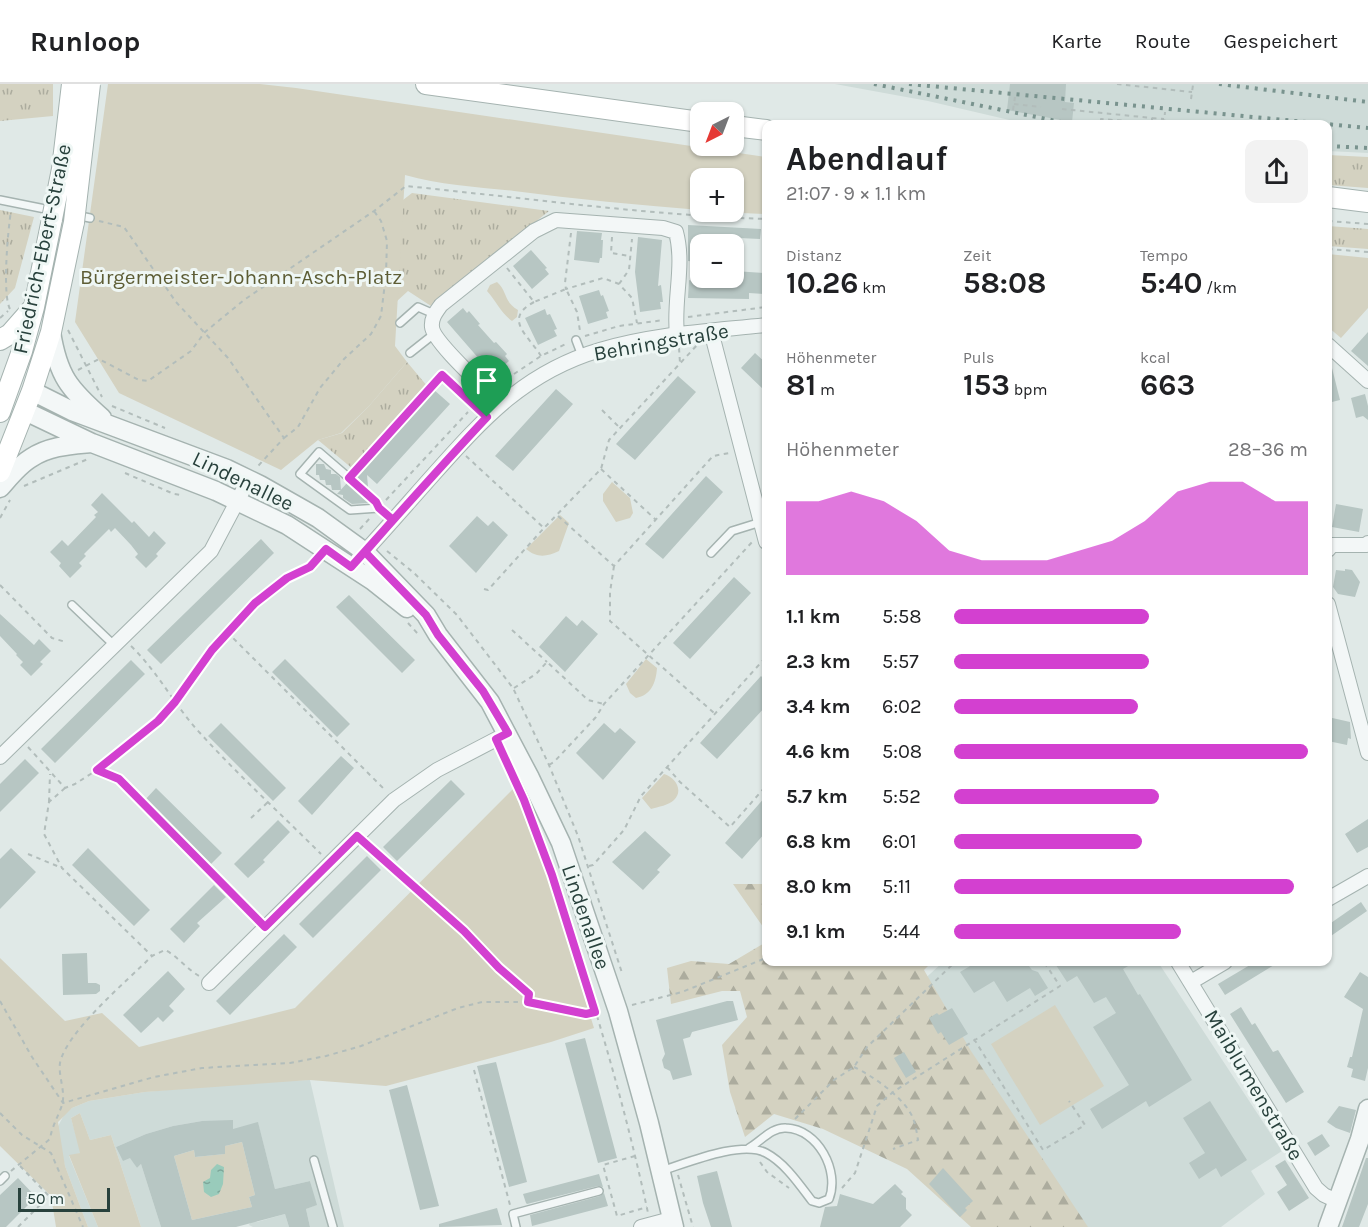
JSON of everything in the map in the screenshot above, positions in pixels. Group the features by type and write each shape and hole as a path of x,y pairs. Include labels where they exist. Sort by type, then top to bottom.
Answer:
{"main road":[{"name":"Friedrich-Ebert-Straße","path":"3,393 34,307 62,169 72,84"},
{"name":"Friedrich-Ebert-Straße","path":"0,472 32,391 82,220 90,84"},
{"path":"426,84 690,121"},
{"path":"744,127 762,130"},
{"path":"1332,198 1368,202"},
{"path":"0,340 9,334 34,307"},
{"name":"Lindenallee","path":"3,393 32,391"},
{"name":"Lindenallee","path":"3,393 25,411"}],"street":[{"path":"500,404 434,334 432,327 434,314 441,305 534,231 556,220 663,228 676,232 680,244 675,318 677,335"},
{"name":"Behringstraße","path":"351,567 487,417 500,404 531,382 582,356 616,346 677,335 762,325"},
{"path":"711,331 762,524"},
{"path":"51,332 55,356 64,379 74,392 107,423"},
{"path":"1332,349 1368,381"},
{"name":"Lindenallee","path":"32,391 72,411 252,474 365,552 426,615 431,637"},
{"name":"Lindenallee","path":"25,411 92,450 238,500 287,525 373,581 483,691 508,733 561,843 575,881 618,1011 673,1223"},
{"path":"9,492 29,458 66,445 92,450"},
{"path":"0,757 211,551 252,474"},
{"path":"1332,545 1366,545 1368,543"},
{"path":"1332,618 1368,753"},
{"path":"209,983 394,800 437,770 508,733"},
{"path":"1332,897 1368,876"},
{"name":"Maiblumenstraße","path":"1181,966 1316,1188 1324,1196 1337,1201"},
{"path":"1191,982 1218,966"},
{"path":"1328,1227 1360,1139 1368,1109"},
{"path":"646,1226 673,1223"}],"lane":[{"path":"0,200 82,220"},
{"path":"400,323 418,307 434,314"},
{"path":"410,353 434,334"},
{"path":"579,339 582,356"},
{"path":"442,375 487,417"},
{"path":"379,508 350,510 300,474 319,452 393,520"},
{"path":"711,553 732,531 762,532"},
{"path":"72,605 119,642"},
{"path":"661,1171 722,1153 749,1148 775,1129 787,1128 807,1135 819,1145 831,1177 833,1189 829,1199 819,1203 812,1201 776,1160 764,1152 749,1148"},
{"path":"314,1160 333,1227"},
{"path":"516,1227 513,1214 599,1191"}],"path":[{"path":"1117,84 1192,92"},
{"path":"1191,99 1193,85"},
{"path":"1013,110 1015,97"},
{"path":"1014,104 1041,107"},
{"path":"1062,109 1164,120 1165,112"},
{"path":"86,365 99,359 139,380 148,381 191,351 205,332 243,300 374,211 406,186 703,217 762,219"},
{"path":"10,309 7,303 7,267 13,203"},
{"path":"252,474 284,438 298,427 320,388 344,359 371,334 381,316 387,241 381,221 374,211"},
{"path":"82,220 124,227 176,302 228,358 284,438"},
{"path":"573,221 565,283 577,312 579,339"},
{"path":"1332,221 1368,224"},
{"path":"612,224 610,253 630,256"},
{"path":"619,284 629,270 633,226"},
{"path":"1332,249 1368,252"},
{"path":"500,259 534,302"},
{"path":"541,356 520,327 519,317 522,311 534,302 566,289 603,278 619,284 632,298 637,323"},
{"path":"484,589 488,590 601,469 609,440 711,331"},
{"path":"677,335 680,363"},
{"path":"349,478 442,375"},
{"path":"602,410 620,428"},
{"path":"457,448 544,528"},
{"path":"714,713 610,621 610,592 614,566 713,456 742,449"},
{"path":"0,518 9,492 92,450"},
{"path":"601,469 655,519"},
{"path":"122,471 183,495"},
{"path":"558,516 614,566"},
{"path":"549,765 596,717 604,704 762,534"},
{"path":"49,802 65,788 97,770 158,721 227,632 255,603 287,578 310,567 326,549"},
{"path":"0,585 52,638 66,642"},
{"path":"408,623 431,637"},
{"path":"512,630 588,700 604,704"},
{"path":"227,632 394,800"},
{"path":"119,642 146,661 198,732 330,862"},
{"path":"589,866 593,865 624,830 641,796 762,661"},
{"path":"513,688 536,674 547,662"},
{"path":"20,738 65,788"},
{"path":"667,767 680,782 730,826 762,790"},
{"path":"97,770 119,779 265,927"},
{"path":"50,773 49,802 44,834 62,868 152,956"},
{"path":"251,818 268,802"},
{"path":"528,810 552,875 595,1012 635,1156 647,1207 646,1226"},
{"path":"357,836 464,931 499,968 529,994 528,1002"},
{"path":"28,854 62,868"},
{"path":"2,1178 50,1139 52,1127 63,1103 60,1065 66,1047 77,1030 152,956 165,950 186,968 209,983"},
{"path":"632,1005 682,992 762,960"},
{"path":"787,1128 834,1080 854,1067 867,1047 951,966"},
{"path":"841,1189 855,1173 877,1106 893,1092 1060,986 1047,966"},
{"path":"0,1001 63,1103"},
{"path":"63,1103 154,1077 202,1068 290,1063 326,1056 362,1046 458,1008 482,1002 528,1002 586,1014 595,1012"},
{"path":"974,1039 1043,1150 1085,1125 1069,1101"},
{"path":"854,1067 873,1076 893,1092 914,1119 918,1140 892,1149"},
{"path":"474,1070 513,1214"},
{"path":"0,1113 22,1135 51,1154 83,1227"},
{"path":"635,1156 603,1165 617,1216 647,1207"},
{"path":"18,1227 49,1196 19,1165"}],"shaded area":[{"path":"835,84 1368,84 1368,153 1332,151 1332,120 1010,120 928,101"},
{"path":"939,966 1161,966 1282,1151 1251,1171 1265,1194 1221,1227 1020,1227 854,1044"},
{"path":"310,1080 344,1227 310,1227 306,1209 316,1205 310,1181 275,1189 258,1123 239,1134 202,1121 146,1134 116,1147 131,1158 137,1168 141,1164 161,1227 141,1227 111,1135 90,1140 80,1113 71,1118 81,1153 69,1156 98,1227 88,1227 65,1166 56,1130 64,1115 72,1108 89,1101 145,1092 253,1082"},
{"path":"285,1214 289,1227 249,1225 253,1217 257,1222"}],"green space":[{"path":"0,84 53,84 53,116 0,121"},
{"name":"Bürgermeister-Johann-Asch-Platz","path":"108,84 260,84 690,146 690,156 744,156 744,154 762,156 762,214 744,213 744,168 690,168 690,209 459,185 405,175 395,346 407,362 369,406 341,433 318,440 281,470 119,393 75,322"},
{"path":"1332,155 1368,157 1368,188 1332,185"},
{"path":"412,193 549,211 431,306 408,291 396,302 403,200"},
{"path":"0,210 34,217 15,288 0,304"},
{"path":"1332,226 1368,229 1368,249 1332,246"},
{"path":"1332,254 1368,258 1368,308 1341,338 1332,330"},
{"path":"497,282 513,307 518,310 517,317 512,321 487,291 490,285"},
{"path":"407,362 428,387 353,469 318,440 342,433"},
{"path":"612,482 630,498 633,513 630,518 616,522 603,501 603,494"},
{"path":"560,515 569,523 559,551 542,556 526,549"},
{"path":"646,659 657,668 655,679 649,691 636,698 630,693 626,684"},
{"path":"664,774 677,784 677,796 663,806 651,809 642,798"},
{"path":"513,789 544,867 594,1028 551,1042 386,1086 310,1080 145,1092 89,1101 72,1108 58,1122 65,1166 88,1227 56,1227 51,1196 0,1146 0,958 65,1021 102,1013 139,1047 295,1008"},
{"path":"733,884 762,884 762,925"},
{"path":"762,944 762,966 928,966 924,970 971,1051 1088,1227 971,1227 907,1169 823,1129 774,1114 745,1137 730,1092 722,1045 747,1017 740,991 722,991 671,1004 667,968 691,961 729,964"},
{"path":"1055,1005 1104,1086 1040,1125 991,1044"},
{"path":"80,1113 90,1140 111,1135 141,1227 98,1227 69,1155 80,1153 71,1118"},
{"path":"242,1142 255,1195 249,1197 252,1207 192,1220 174,1156 194,1150 195,1157 224,1154 225,1146"}],"water":[{"path":"217,1164 224,1167 223,1184 219,1194 211,1197 204,1192 203,1182 210,1178 211,1170"}],"building":[{"path":"1010,84 1066,84 1065,102 1074,103 1072,120 1007,110"},
{"path":"688,225 761,229 760,239 744,238 744,234 690,234 690,261 688,261"},
{"path":"577,231 602,233 602,258 599,263 574,260"},
{"path":"638,237 662,240 658,286 661,285 663,302 660,302 661,309 640,312 635,272"},
{"path":"531,250 547,268 545,269 549,274 532,289 513,266"},
{"path":"744,272 762,273 762,294 749,293 749,299 688,298 689,280 690,288 744,288"},
{"path":"599,290 609,311 606,312 608,318 588,324 579,296"},
{"path":"463,308 467,313 469,311 480,324 478,325 507,354 505,356 509,361 493,375 447,322"},
{"path":"545,309 557,329 554,330 557,336 538,345 525,318"},
{"path":"1368,332 1368,366 1351,351"},
{"path":"755,353 762,359 762,388 741,368"},
{"path":"1332,368 1340,400 1332,402"},
{"path":"678,376 696,392 635,460 616,444"},
{"path":"433,389 450,404 377,484 367,475 368,487 355,475"},
{"path":"556,389 573,404 513,471 495,456"},
{"path":"1365,394 1368,420 1363,416 1356,418 1351,398"},
{"path":"316,464 324,464 326,469 331,470 331,474 340,477 341,490 332,490 331,485 326,485 325,480 320,480 319,475 316,475"},
{"path":"706,476 723,492 663,559 645,544"},
{"path":"347,483 368,503 352,504 343,498 343,495 337,494"},
{"path":"102,493 149,537 154,531 166,543 156,554 158,556 146,568 135,557 138,554 115,528 111,532 109,529 84,554 86,556 79,563 82,566 70,578 59,566 61,563 50,552 62,540 68,546 96,517 94,515 98,512 91,505"},
{"path":"1336,504 1363,509 1359,532 1332,527"},
{"path":"477,516 488,526 493,521 508,535 476,573 449,546"},
{"path":"261,539 274,553 161,664 147,650"},
{"path":"1345,569 1352,570 1360,582 1355,597 1338,594 1333,587 1336,570 1345,571"},
{"path":"734,577 751,593 690,659 673,643"},
{"path":"349,595 415,660 402,673 336,607"},
{"path":"0,614 34,645 39,639 51,651 40,662 43,664 31,676 20,665 23,662 17,654 0,636"},
{"path":"566,616 577,626 582,620 598,634 565,672 539,647"},
{"path":"285,659 350,724 337,737 272,672"},
{"path":"131,660 145,674 55,763 41,749"},
{"path":"761,676 762,710 717,759 700,743"},
{"path":"1332,718 1350,722 1351,739 1348,738 1347,745 1332,742"},
{"path":"221,723 286,788 273,801 208,736"},
{"path":"604,723 615,733 620,728 636,742 603,780 576,753"},
{"path":"341,756 354,768 312,815 298,801"},
{"path":"25,759 39,773 0,812 0,784"},
{"path":"451,780 465,794 397,861 383,847"},
{"path":"156,788 222,853 209,866 144,801"},
{"path":"762,801 762,836 742,859 725,843"},
{"path":"1368,819 1368,847 1357,853 1345,834"},
{"path":"278,820 290,832 248,878 234,864"},
{"path":"645,831 671,855 657,870 660,872 643,890 612,862"},
{"path":"11,848 36,872 0,909 0,859"},
{"path":"88,848 150,910 134,926 72,865"},
{"path":"367,856 381,870 313,938 299,924"},
{"path":"214,885 226,897 197,923 200,926 184,943 170,929"},
{"path":"1361,902 1367,911 1332,935 1332,922"},
{"path":"284,934 297,947 230,1015 216,1001"},
{"path":"87,953 88,983 100,985 100,991 96,994 63,995 62,954"},
{"path":"970,966 1029,966 1038,972 1048,988 1035,996 1030,988 1007,1002 994,981 974,993 960,972"},
{"path":"1057,966 1128,966 1123,969 1192,1080 1149,1107 1146,1101 1102,1129 1090,1109 1129,1085 1093,1027 1116,1013 1106,997 1094,1003 1077,976 1067,982"},
{"path":"1248,966 1272,966 1225,995 1218,984"},
{"path":"168,971 185,989 169,1006 174,1011 163,1022 158,1017 141,1033 123,1015"},
{"path":"1360,972 1368,977 1368,1068 1365,1081 1351,1077 1353,1069 1347,1067 1352,1057 1363,1009 1344,997"},
{"path":"733,1001 738,1020 692,1032 690,1037 683,1039 692,1075 673,1080 670,1071 664,1068 662,1060 665,1054 656,1020"},
{"path":"1241,1007 1252,1025 1255,1023 1273,1052 1278,1050 1304,1092 1286,1103 1230,1014"},
{"path":"952,1008 968,1034 949,1045 941,1032 938,1034 929,1018"},
{"path":"585,1038 617,1158 598,1163 565,1043"},
{"path":"904,1052 916,1072 906,1078 894,1058"},
{"path":"496,1062 527,1182 509,1187 477,1066"},
{"path":"407,1085 439,1206 420,1210 389,1090"},
{"path":"1210,1101 1247,1160 1221,1177 1216,1168 1199,1179 1189,1163 1205,1153 1183,1118"},
{"path":"1339,1106 1356,1110 1350,1133 1327,1122"},
{"path":"233,1120 233,1129 258,1122 275,1189 310,1181 317,1205 306,1209 310,1227 289,1227 285,1214 236,1227 161,1227 141,1164 137,1168 130,1158 123,1161 116,1147 146,1134 202,1121","holes":["242,1142 255,1195 249,1197 252,1207 192,1220 174,1156 194,1150 195,1157 225,1154 225,1146"]},
{"path":"1322,1134 1330,1146 1315,1156 1307,1143"},
{"path":"1366,1158 1368,1158 1368,1204 1359,1227 1342,1227"},
{"path":"1285,1160 1309,1198 1289,1211 1277,1192 1287,1185 1275,1166"},
{"path":"943,1168 973,1201 960,1217 929,1184"},
{"path":"717,1171 732,1227 711,1227 703,1203 697,1176"},
{"path":"599,1174 603,1187 598,1186 527,1204 523,1194"},
{"path":"18,1178 36,1197 6,1227 0,1227 0,1195"},
{"path":"895,1184 903,1192 901,1194 906,1198 906,1209 912,1215 900,1227 820,1227 825,1207 837,1206 840,1194 873,1204"},
{"path":"604,1193 608,1206 532,1226 530,1215"},
{"path":"497,1208 502,1225 439,1227 439,1224"}],"railway":[{"path":"874,84 1051,120"},
{"path":"909,84 1285,120"},
{"path":"1219,84 1368,102"},
{"path":"1332,125 1368,128"},
{"path":"1332,146 1368,148"}],"route":[{"path":"487,417 442,375 349,478 376,502 379,508 393,520 365,552 426,615 438,635 483,691 508,733 496,739 524,800 552,875 595,1012 586,1014 528,1002 529,994 499,968 426,896 357,836 265,927 142,805 119,779 97,770 158,721 175,702 212,650 255,603 287,578 310,567 326,549 351,567 374,541 444,463 487,417"}]}
